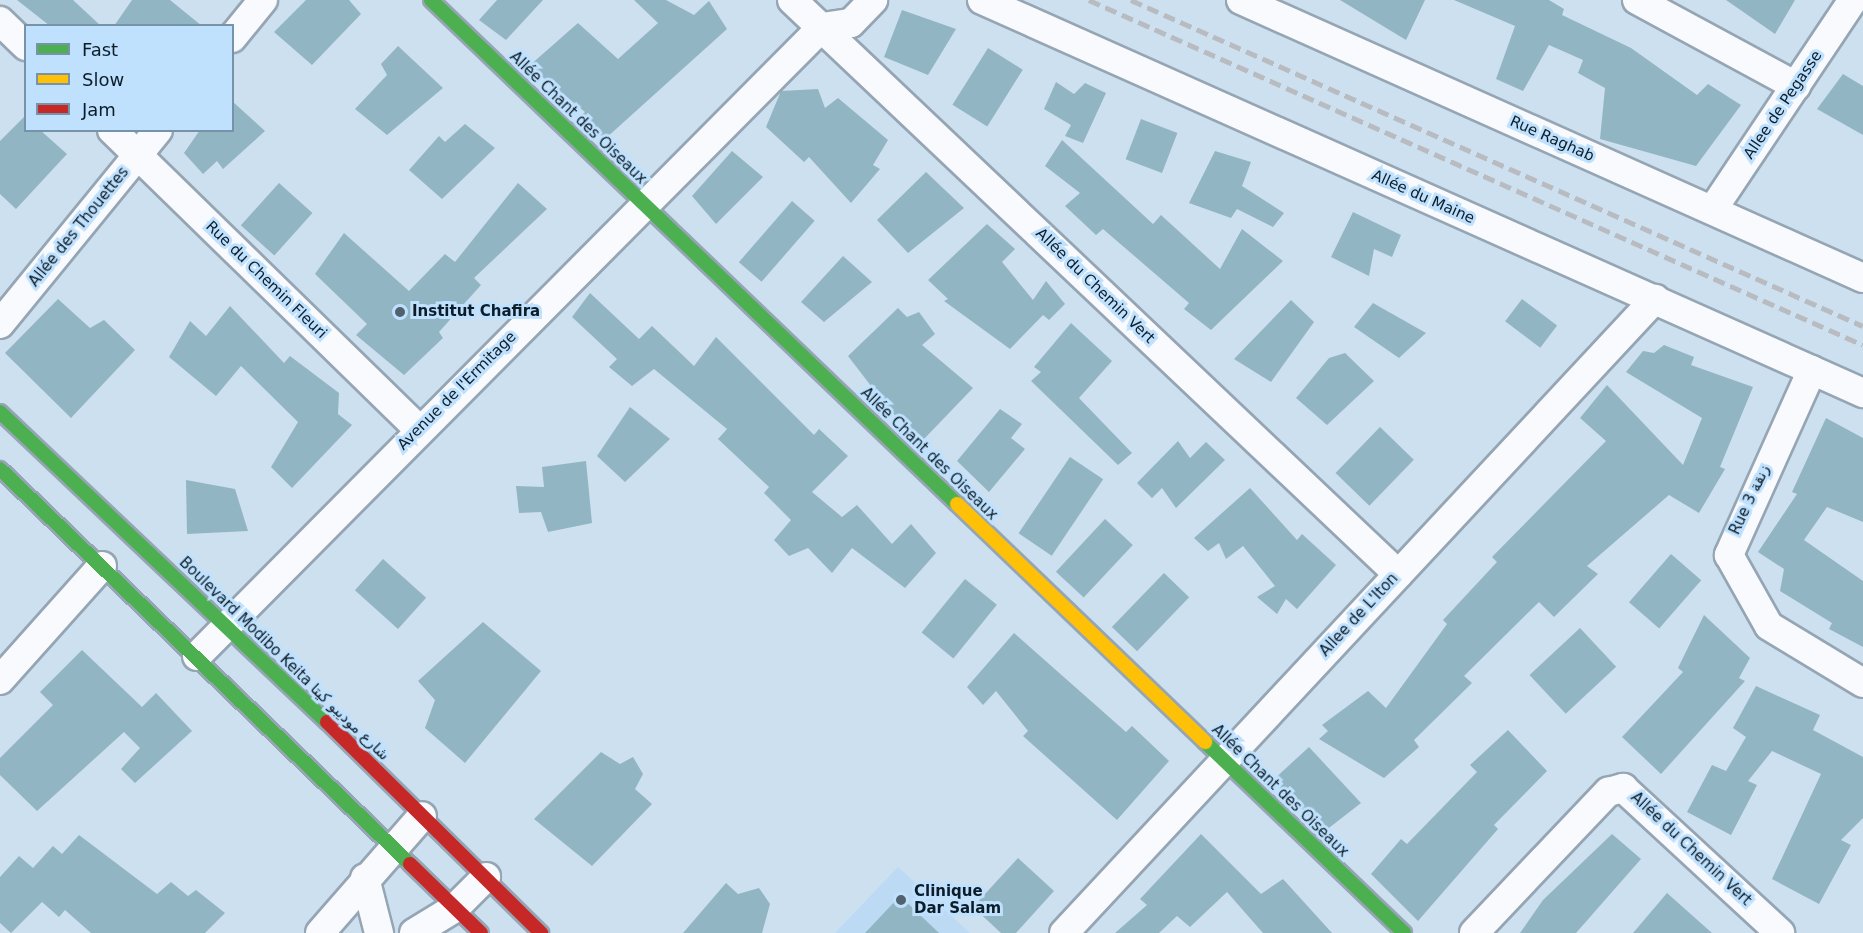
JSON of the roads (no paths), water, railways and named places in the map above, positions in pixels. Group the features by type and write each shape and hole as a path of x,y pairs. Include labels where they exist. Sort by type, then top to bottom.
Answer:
{"main road":[{"name":"Allée Chant des Oiseaux","path":"431,0 1404,933"},
{"name":"Boulevard Modibo Keita شارع موديبو كيتا","path":"0,412 226,625 541,933"},
{"path":"0,469 197,656 481,933"}],"street":[{"path":"234,36 263,0"},
{"name":"Allée du Chemin Vert","path":"792,0 822,14 1398,574"},
{"path":"822,14 850,23 873,0"},
{"name":"Allée du Maine","path":"982,0 1863,393"},
{"name":"Rue Raghab","path":"1240,0 1713,209 1863,278"},
{"path":"1637,0 1796,86"},
{"name":"Allee de Pegasse","path":"1713,209 1853,0"},
{"name":"Avenue de l'Ermitage","path":"197,656 642,202 822,14"},
{"path":"0,21 24,44"},
{"name":"Rue du Chemin Fleuri","path":"114,132 420,429"},
{"name":"Allée des Thouettes","path":"0,324 156,132"},
{"name":"Allee de L'Iton","path":"1064,933 1655,299"},
{"name":"Rue 3 زنقة","path":"1812,370 1729,555 1769,626 1863,683"},
{"path":"0,680 102,566"},
{"name":"Allée du Chemin Vert","path":"1474,933 1608,792 1623,788 1780,933"},
{"path":"320,933 364,878 422,816"},
{"path":"414,933 455,908 486,877"},
{"path":"364,878 380,933"}],"railway":[{"path":"1089,0 1863,345"},
{"path":"1131,0 1863,326"}],"place":[{"name":"Institut Chafira","path":"400,312"},
{"name":"Clinique Dar Salam","path":"901,900"}]}
